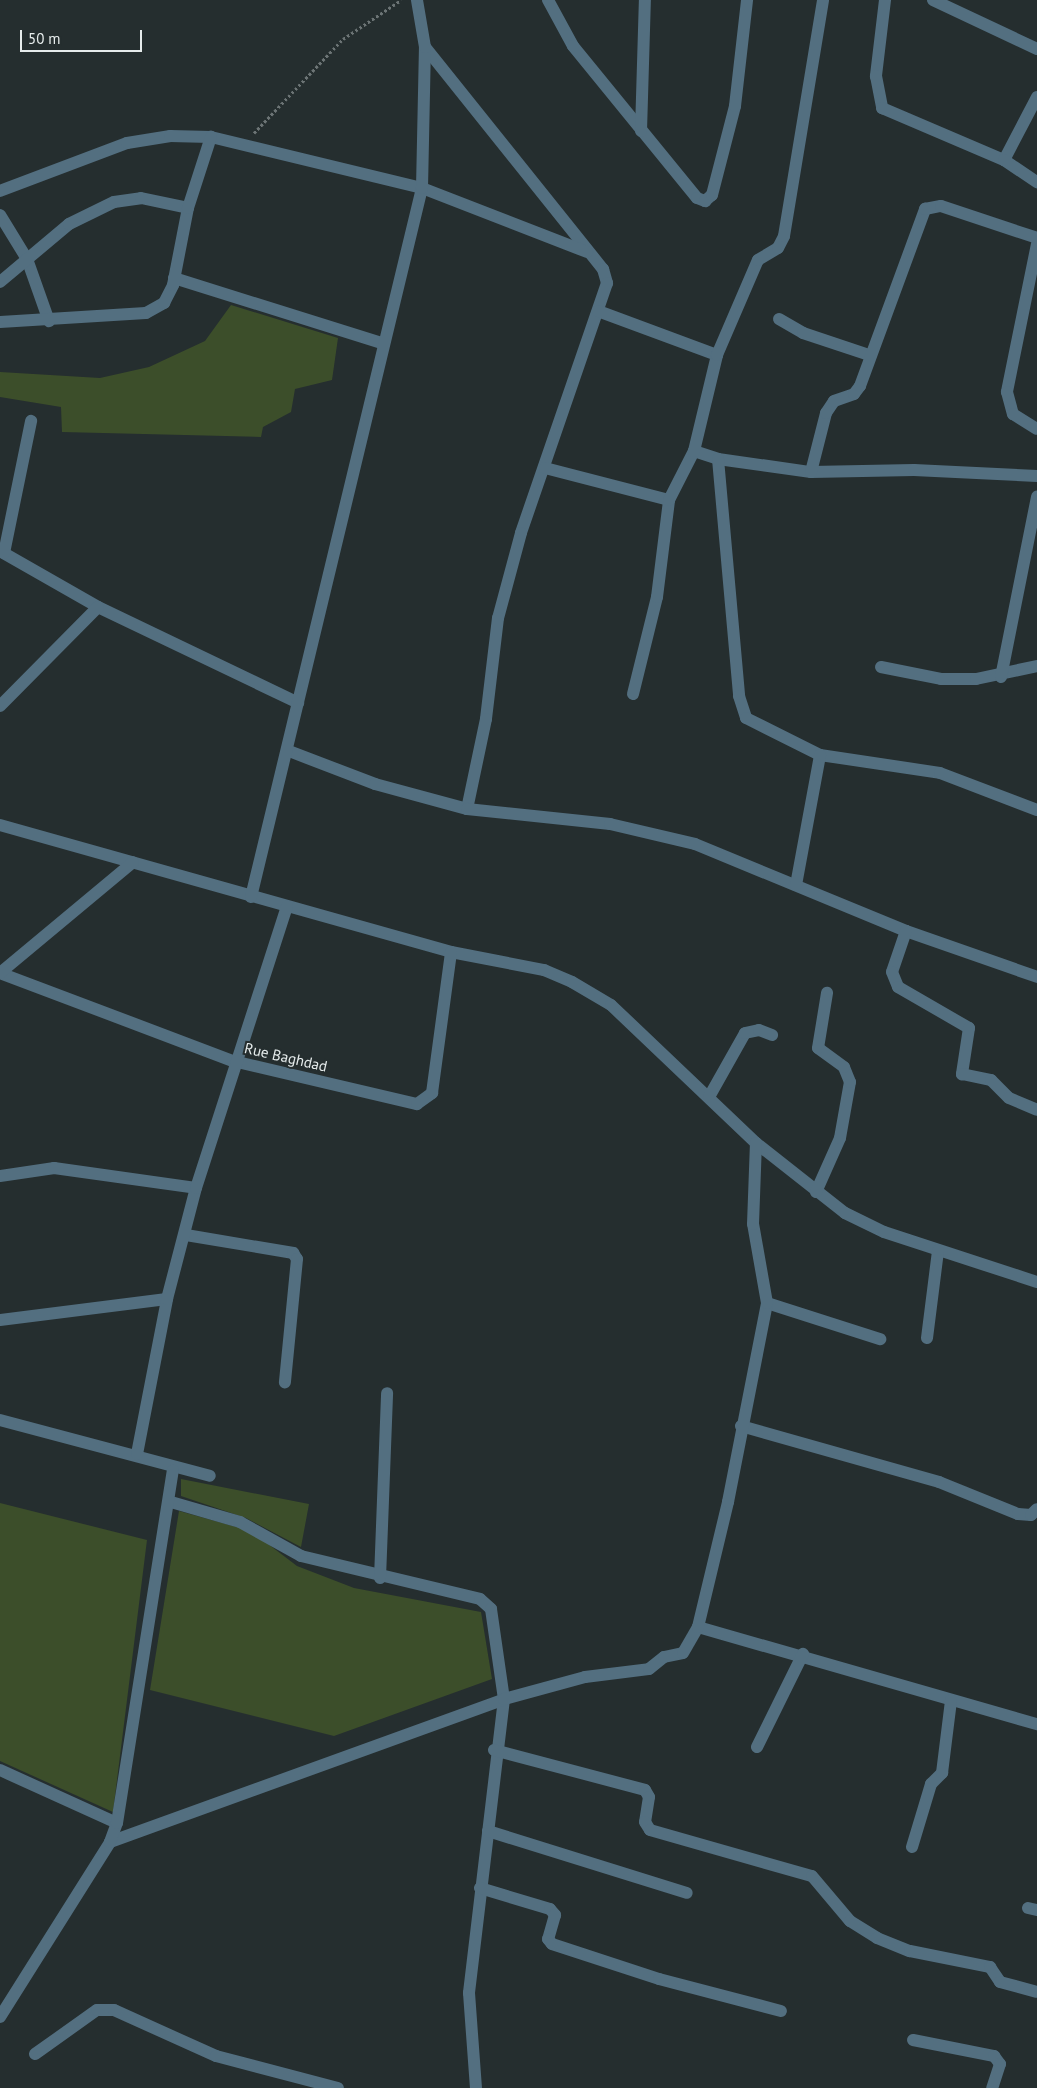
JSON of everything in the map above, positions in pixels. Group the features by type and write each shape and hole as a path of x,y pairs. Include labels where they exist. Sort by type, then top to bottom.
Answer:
{"street":[{"path":"251,897 289,751 298,703 422,188 426,48 417,0"},
{"path":"548,0 573,46 697,198 710,198 735,106 747,0"},
{"path":"641,131 645,0"},
{"path":"633,694 657,597 670,500 694,451 717,355 758,260 778,248 784,236 823,0"},
{"path":"885,0 876,76 882,108 892,116 1004,160 1037,182"},
{"path":"933,0 1037,49"},
{"path":"426,48 607,278 598,311 545,468 520,533 498,618 486,719 467,809"},
{"path":"1004,160 1037,97"},
{"path":"0,190 127,143 170,136 211,137 246,142 422,188 589,253"},
{"path":"0,322 49,321 152,312 169,296 188,208 211,137"},
{"path":"0,282 69,224 114,202 141,198 188,208"},
{"path":"811,472 826,413 834,401 856,391 916,224 928,207 941,206 1037,238"},
{"path":"0,215 26,259 49,321"},
{"path":"1037,244 1007,392 1013,414 1037,429"},
{"path":"174,278 384,344"},
{"path":"598,311 717,355"},
{"path":"779,319 811,336 869,355"},
{"path":"31,421 2,552 98,607 298,703"},
{"path":"694,451 718,460 811,472 914,470 1037,476"},
{"path":"718,460 742,713 757,726 820,755 940,772 1037,810"},
{"path":"545,468 670,500"},
{"path":"1001,677 1037,497"},
{"path":"0,706 98,607"},
{"path":"881,667 940,679 1001,677 1037,666"},
{"path":"289,751 375,784 467,809 656,833 796,884 906,931 1037,977"},
{"path":"796,884 820,755"},
{"path":"0,825 451,952 507,960 572,982 611,1005 756,1143 816,1192 884,1232 1037,1282"},
{"path":"0,973 133,862"},
{"path":"137,1454 167,1299 186,1235 196,1188 233,1061 287,906"},
{"path":"906,931 892,972 898,987 969,1028 962,1074 991,1080 1009,1098 1037,1110"},
{"name":"Rue Baghdad","path":"0,973 233,1061 417,1104 432,1093 451,952"},
{"path":"816,1192 840,1138 850,1082 844,1067 818,1048 827,994"},
{"path":"709,1097 745,1033 759,1030 772,1036"},
{"path":"110,1842 504,1699 585,1677 649,1669 664,1657 680,1656 698,1627 728,1502 741,1426 768,1303 753,1224 756,1143"},
{"path":"0,1176 54,1168 196,1188"},
{"path":"186,1235 293,1253 297,1259 285,1382"},
{"path":"927,1338 938,1251"},
{"path":"0,1320 167,1299"},
{"path":"768,1303 880,1340"},
{"path":"380,1578 388,1393"},
{"path":"0,1420 137,1454 173,1470 210,1476"},
{"path":"741,1426 939,1482 1008,1512 1031,1515 1037,1509"},
{"path":"0,2018 110,1842 117,1823 171,1502 173,1470"},
{"path":"171,1502 240,1522 301,1556 380,1578 486,1603 504,1699 494,1750 488,1831 469,1992 476,2088"},
{"path":"698,1627 803,1654 951,1701 1037,1724"},
{"path":"757,1747 803,1654"},
{"path":"912,1847 931,1784 942,1773 951,1701"},
{"path":"494,1750 645,1790 649,1797 645,1822 650,1830 812,1876 850,1921 877,1938 910,1951 990,1967 1000,1982 1037,1992"},
{"path":"0,1770 117,1823"},
{"path":"488,1831 687,1893"},
{"path":"480,1888 550,1909 555,1915 548,1939 552,1944 660,1979 782,2011"},
{"path":"35,2054 98,2010 114,2010 216,2056 338,2088"},
{"path":"912,2040 994,2056 1000,2064 992,2088"}],"path":[{"path":"246,142 343,39 400,0"}],"green space":[{"path":"231,305 338,338 332,380 295,389 291,412 263,427 261,437 62,432 61,407 0,397 0,372 100,378 149,367 205,341"},
{"path":"181,1479 309,1504 301,1547 246,1518 181,1496"},
{"path":"0,1503 147,1540 113,1812 0,1761"},
{"path":"179,1511 251,1531 297,1566 354,1588 481,1612 492,1679 334,1736 150,1690"}]}
